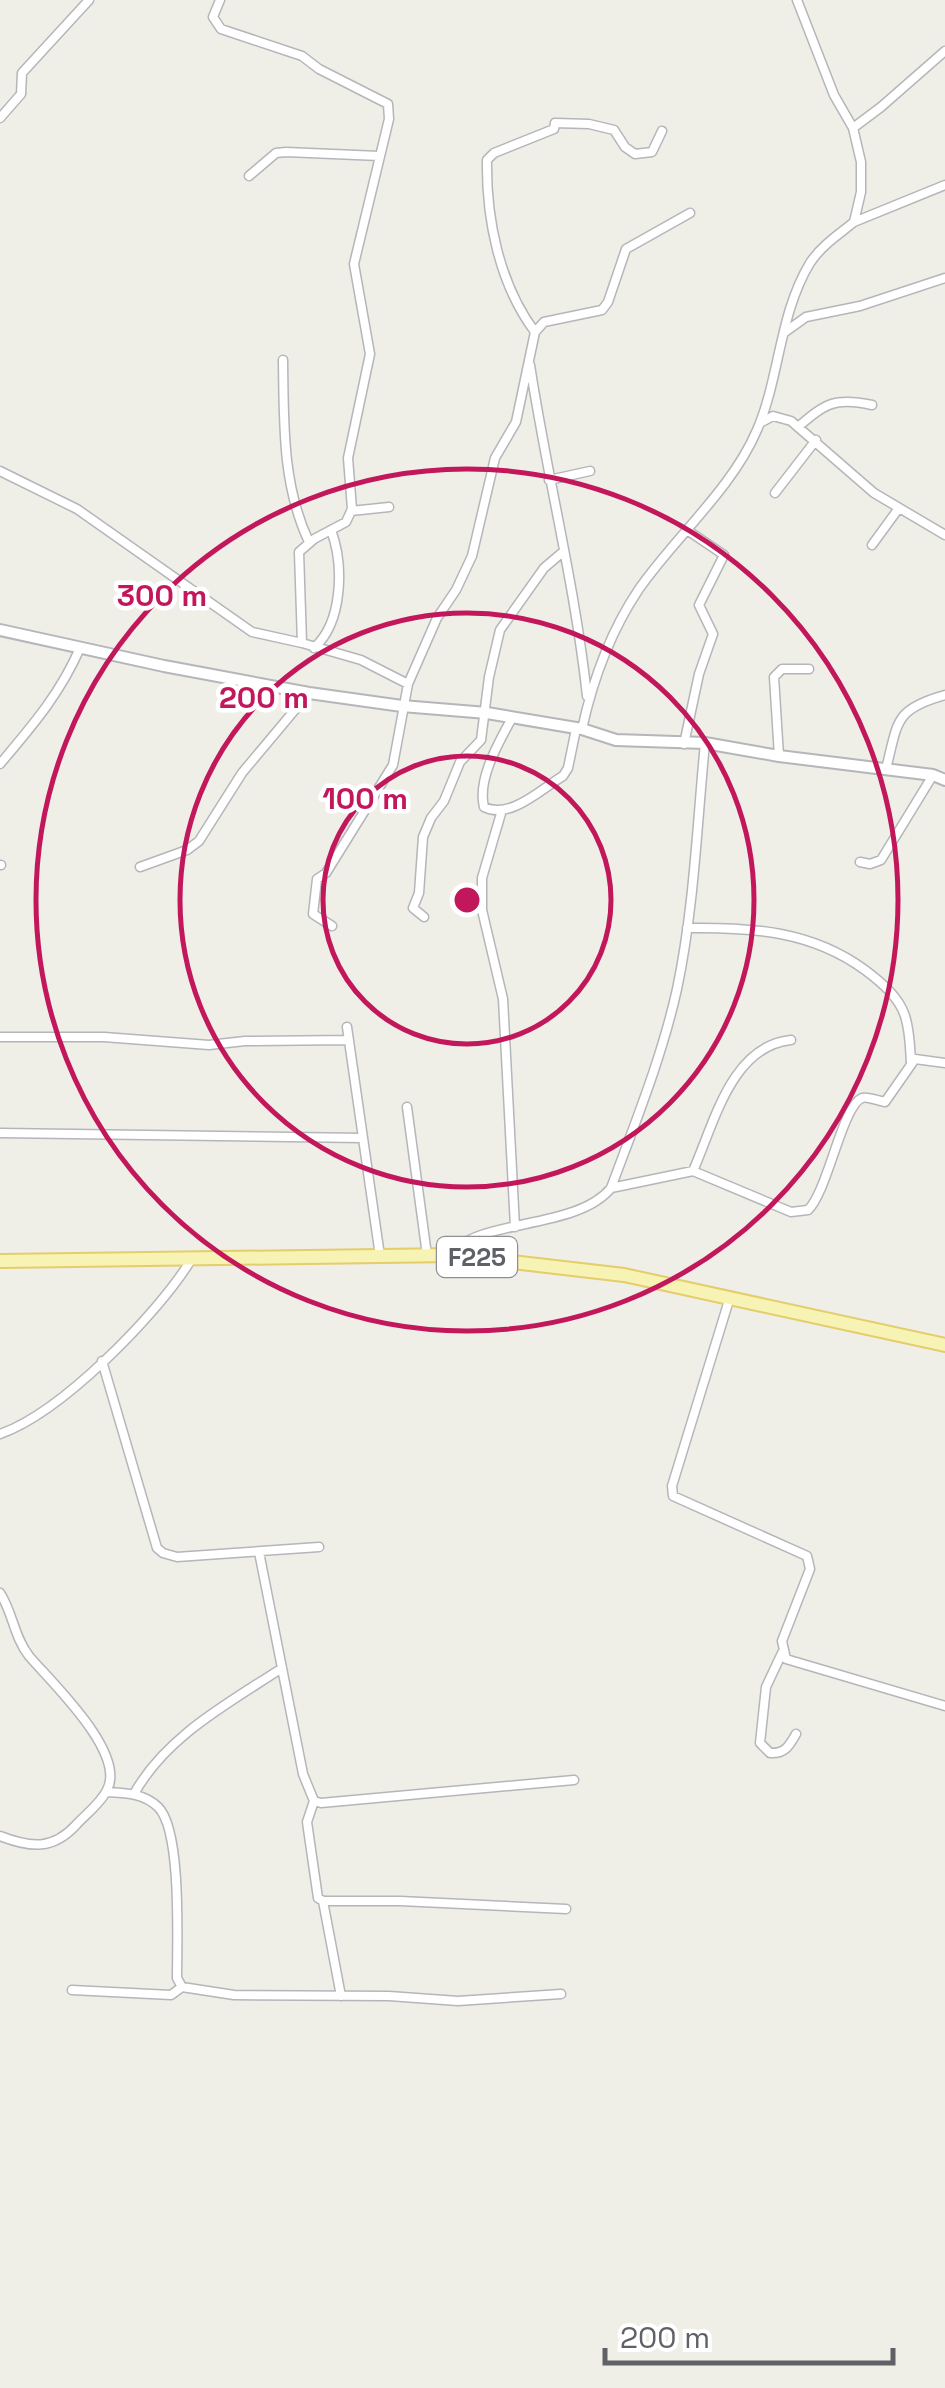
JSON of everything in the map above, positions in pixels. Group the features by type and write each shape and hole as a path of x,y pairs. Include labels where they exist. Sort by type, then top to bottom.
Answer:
{"main road":[{"name":"F225","path":"0,1261 452,1255 577,1268 945,1344"}],"street":[{"path":"0,118 21,94 22,73 89,0"},
{"path":"220,0 213,17 221,29 302,56 388,104 388,119 354,264 370,354 348,458 352,512 346,522 309,542 299,552 302,643"},
{"path":"797,0 834,95 853,128 861,162 854,222"},
{"path":"853,128 945,51"},
{"path":"535,332 521,314 509,287 486,204 487,160 494,153 554,129 555,123 589,124 614,130 635,154 652,152 662,131"},
{"path":"249,176 276,154 286,152 379,156"},
{"path":"512,718 494,753 482,799 484,807 494,812 510,809 563,776 568,768 609,641 639,589 744,456 760,423 784,333 810,263 827,242 854,222 945,185"},
{"path":"332,926 312,914 317,879 326,873 393,765 408,684 437,618 472,556 495,458 516,422 535,332 544,322 602,310 626,248 690,212"},
{"path":"784,333 806,318 860,306 945,278"},
{"path":"284,360 288,470 296,515 309,542"},
{"path":"529,361 578,619 588,706"},
{"path":"798,426 834,402 849,400 872,405"},
{"path":"760,423 774,416 798,426 874,493 945,535"},
{"path":"775,493 816,440"},
{"path":"0,471 77,509 252,632 361,660 408,684"},
{"path":"550,480 590,471"},
{"path":"352,512 390,507"},
{"path":"872,545 899,508"},
{"path":"314,648 328,635 335,611 341,556 331,530"},
{"path":"684,744 713,634 699,604 724,556 687,530"},
{"path":"424,916 413,908 423,837 460,762 481,740 500,630 544,568 564,551"},
{"path":"0,630 309,693 487,713 579,729 616,740 705,743 933,775 945,780"},
{"path":"0,764 44,714 65,682 80,648"},
{"path":"779,756 774,677 782,668 809,669"},
{"path":"140,867 187,850 199,841 242,773 309,693"},
{"path":"886,769 896,723 902,713 945,694"},
{"path":"452,1255 467,1240 599,1203 611,1188 676,991 687,928 705,743"},
{"path":"860,862 881,860 933,775"},
{"path":"502,810 482,878 482,897 503,999 514,1227"},
{"path":"687,928 732,927 812,941 839,951 876,978 895,998 905,1015 911,1062"},
{"path":"348,1027 380,1256"},
{"path":"0,1037 104,1036 210,1046 246,1041 349,1040"},
{"path":"693,1171 737,1073 753,1054 773,1042 791,1040"},
{"path":"611,1188 693,1171 791,1212 808,1210 818,1196 849,1114 858,1101 867,1098 885,1102 915,1060 945,1063"},
{"path":"407,1107 426,1255"},
{"path":"0,1133 364,1138"},
{"path":"0,1434 48,1406 102,1360 172,1291 191,1260"},
{"path":"730,1297 672,1492 676,1499 807,1556 810,1569 782,1641 782,1654 766,1687 760,1743 770,1753 778,1754 789,1747 796,1734"},
{"path":"102,1360 156,1548 177,1557 320,1547"},
{"path":"260,1552 303,1774 314,1801 307,1822 318,1898 322,1901 340,1996"},
{"path":"0,1593 20,1642 84,1719 110,1772 106,1792 66,1836 47,1846 0,1836"},
{"path":"782,1654 792,1662 945,1706"},
{"path":"134,1794 159,1756 282,1668"},
{"path":"314,1801 321,1804 574,1780"},
{"path":"106,1792 134,1794 160,1808 167,1819 176,1881 177,1978 182,1987"},
{"path":"322,1901 400,1900 566,1909"},
{"path":"72,1990 171,1995 182,1987 234,1995 458,2001 560,1994"}]}
